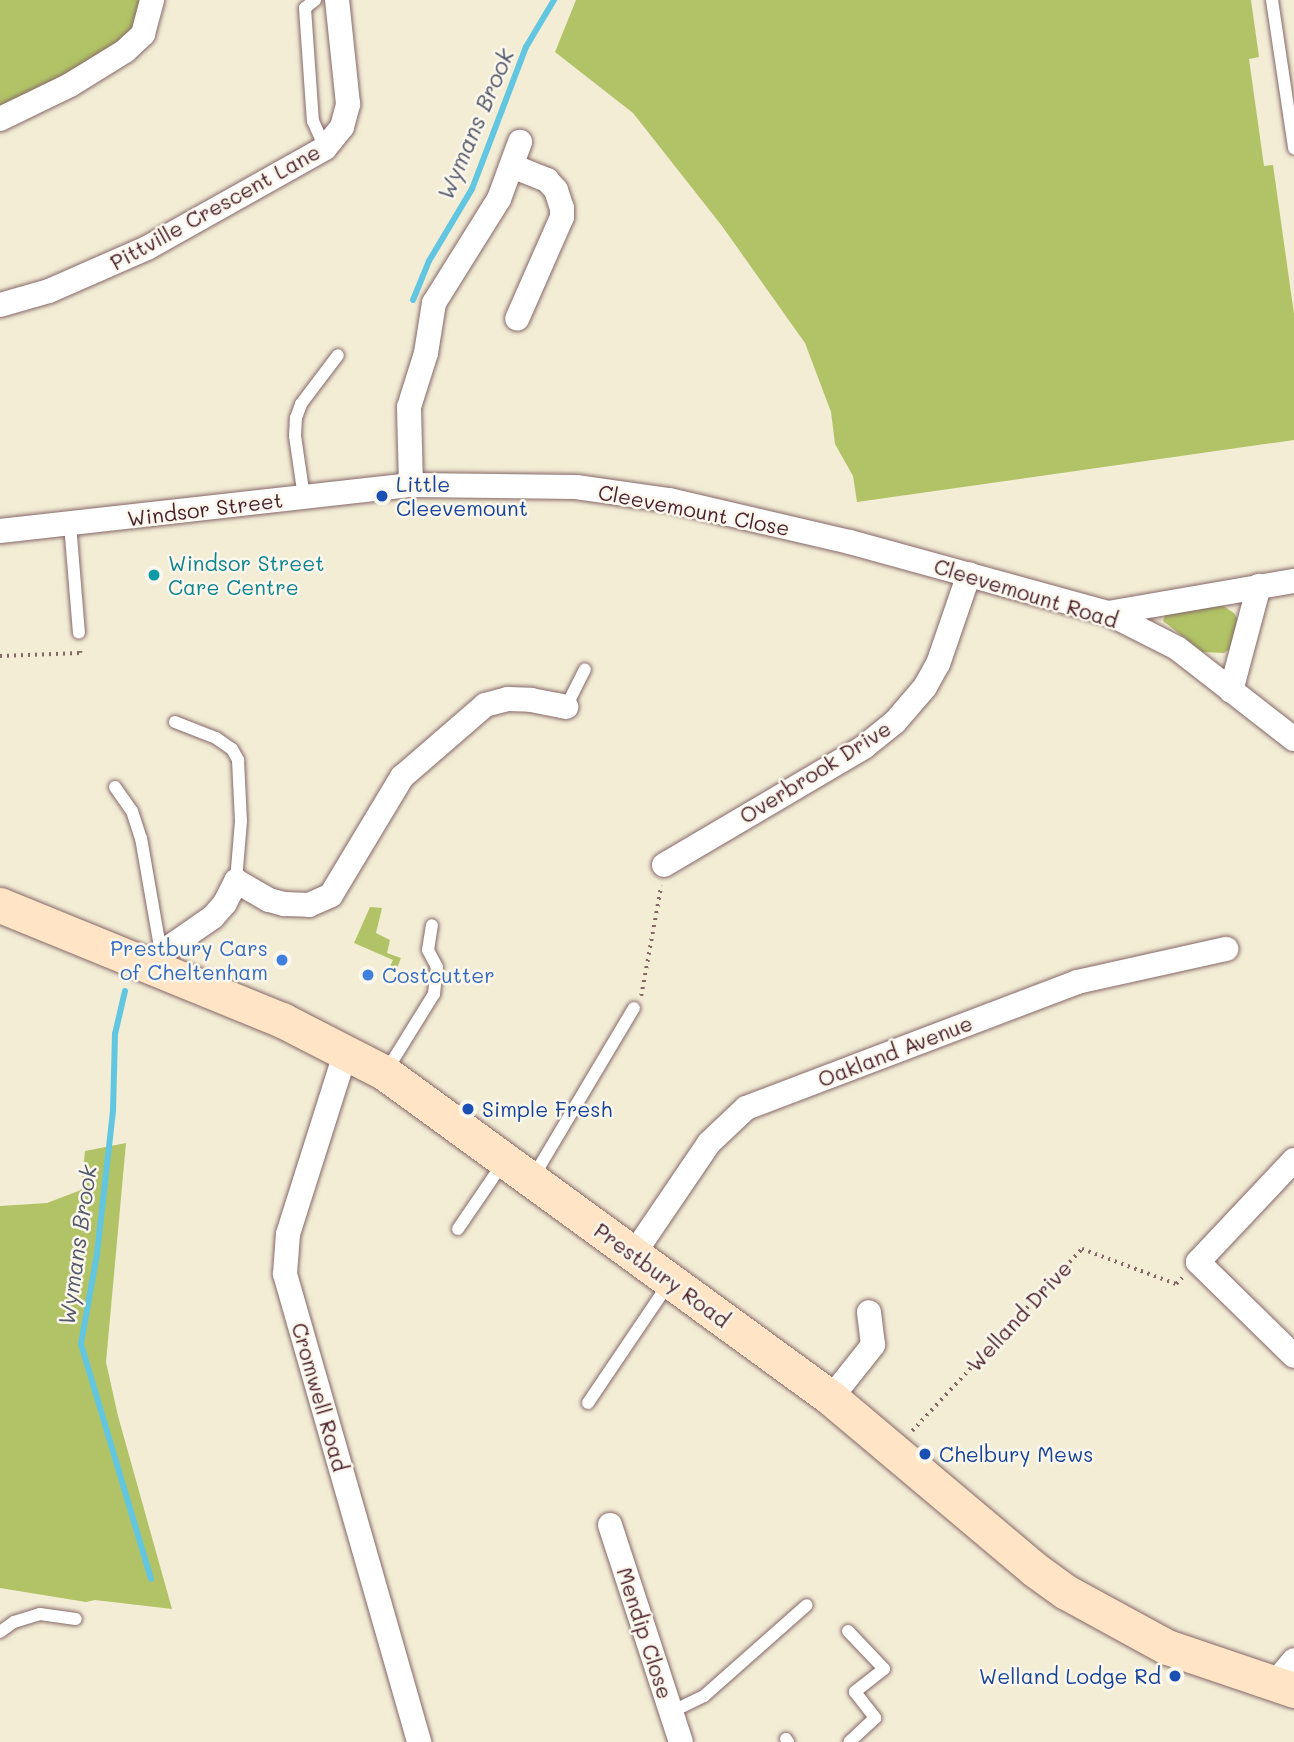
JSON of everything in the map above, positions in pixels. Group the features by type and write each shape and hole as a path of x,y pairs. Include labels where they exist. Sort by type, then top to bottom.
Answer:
{"main road":[{"name":"Prestbury Road","path":"0,905 158,961 346,1051 385,1073 831,1398 1034,1569 1099,1612 1191,1657 1287,1678"}],"street":[{"path":"0,119 70,85 125,51 143,34 152,0"},
{"name":"Pittville Crescent Lane","path":"0,305 49,291 147,248 325,148 342,127 348,104 337,0"},
{"path":"411,485 409,407 426,353 434,303 447,278 480,234 512,166 520,142"},
{"path":"512,166 547,180 556,190 562,208 562,217 517,319"},
{"name":"Windsor Street","path":"0,531 411,485"},
{"name":"Cleevemount Close","path":"411,485 576,487 669,500 850,542"},
{"name":"Cleevemount Road","path":"850,542 1108,612 1177,648 1294,739"},
{"name":"Overbrook Drive","path":"664,865 864,747 895,722 925,687 939,664 969,574"},
{"path":"1108,612 1294,581"},
{"path":"1231,691 1259,586"},
{"path":"158,961 213,917 225,903 236,881 269,900 284,904 309,905 325,900 337,889 402,777 485,705 508,699 531,700 566,707"},
{"name":"Oakland Avenue","path":"634,1255 709,1143 746,1108 1076,982 1226,949"},
{"name":"Cromwell Road","path":"346,1051 288,1234 285,1274 419,1742"},
{"path":"1294,1160 1198,1262 1294,1356"},
{"path":"831,1398 873,1345 869,1312"},
{"name":"Mendip Close","path":"610,1525 681,1742"}],"lane":[{"path":"315,0 306,8 312,108 313,121 325,148"},
{"path":"1272,0 1294,148"},
{"path":"304,497 295,436 296,418 301,404 338,355"},
{"path":"70,524 79,633"},
{"path":"566,707 585,669"},
{"path":"175,722 216,738 232,749 238,760 241,821 236,881"},
{"path":"115,787 132,811 141,838 158,961"},
{"path":"385,1073 434,994 437,967 428,950 432,925"},
{"path":"458,1229 519,1170 634,1008"},
{"path":"588,1403 670,1283"},
{"path":"671,1712 704,1696 807,1605"},
{"path":"0,1632 13,1622 40,1614 76,1619"},
{"path":"848,1631 884,1669 855,1692 875,1718 849,1742"}],"path":[{"path":"0,656 80,653 79,633"},
{"path":"634,1008 640,1005 664,865"},
{"name":"Welland Drive","path":"894,1450 1082,1249 1176,1284 1198,1262"}],"green space":[{"path":"0,0 152,0 148,22 0,119"},
{"path":"576,0 1251,0 1259,57 1249,59 1264,166 1273,165 1294,314 1294,440 857,502 853,476 835,444 831,412 805,343 722,226 633,113 555,52"},
{"path":"1220,604 1234,613 1238,620 1230,649 1224,653 1203,652 1163,621 1166,613"},
{"path":"370,907 382,908 376,933 390,940 387,953 401,958 395,973 388,970 393,960 354,943"},
{"path":"126,1143 106,1362 118,1416 172,1609 95,1600 86,1602 0,1588 0,1206 47,1203 81,1190 85,1151"}],"waterway":[{"name":"Wymans Brook","path":"413,300 429,261 472,189 526,47 554,0"},
{"name":"Wymans Brook","path":"125,991 115,1034 113,1111 97,1254 81,1344 151,1579"}],"place":[{"name":"Little Cleevemount","path":"382,496"},
{"name":"Windsor Street Care Centre","path":"154,575"},
{"name":"Prestbury Cars of Cheltenham","path":"282,960"},
{"name":"Costcutter","path":"368,975"},
{"name":"Simple Fresh","path":"468,1109"},
{"name":"Chelbury Mews","path":"925,1454"},
{"name":"Welland Lodge Rd","path":"1175,1676"}]}
